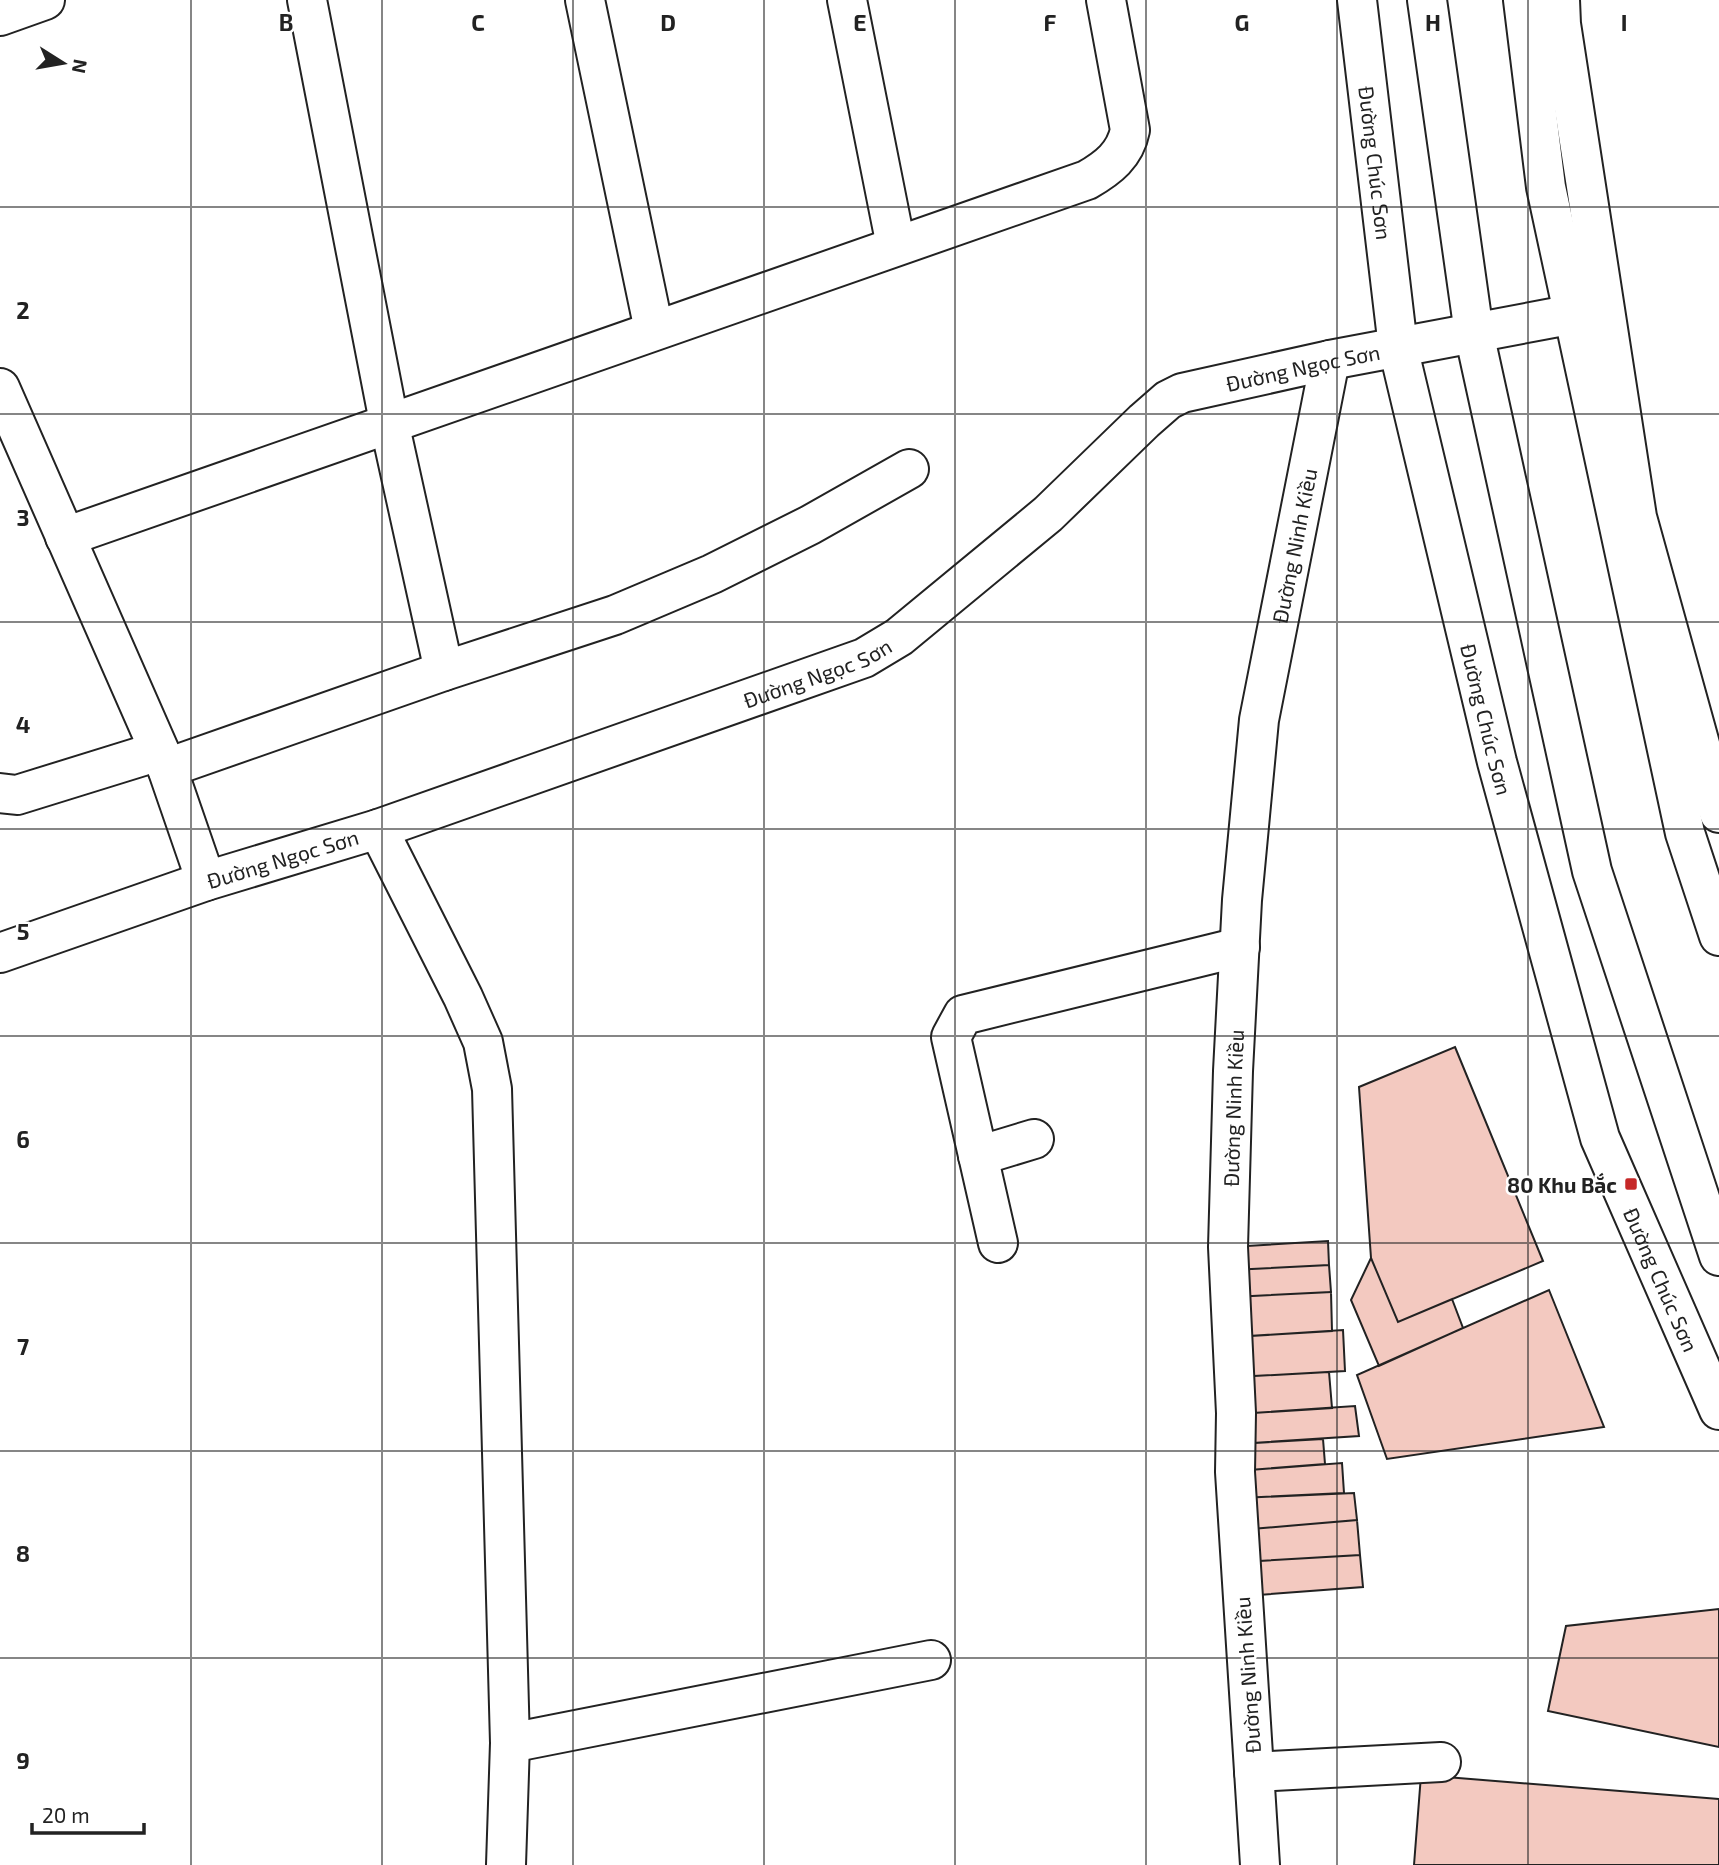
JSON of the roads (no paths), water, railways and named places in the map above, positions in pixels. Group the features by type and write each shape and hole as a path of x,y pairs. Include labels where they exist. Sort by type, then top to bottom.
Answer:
{"main road":[{"path":"0,16 45,0"},
{"path":"307,0 389,422 443,671"},
{"path":"586,0 654,330"},
{"path":"848,0 896,246"},
{"path":"1106,0 1130,120"},
{"path":"65,537 1087,180 1106,169 1128,141 1131,0"},
{"name":"Đường Chúc Sơn","path":"1357,0 1398,347 1497,762 1600,1138 1719,1410"},
{"path":"1427,0 1474,333 1592,871 1719,1256"},
{"path":"1522,0 1546,187 1574,314 1695,747 1719,813"},
{"path":"1560,0 1561,24 1637,517 1695,747 1685,833 1719,936"},
{"name":"Đường Ngọc Sơn","path":"0,953 206,881 378,830 864,658 899,637 1048,514 1168,400 1182,393 1330,360 1574,314"},
{"name":"Đường Ninh Kiều","path":"1261,1865 1235,1472 1236,1413 1228,1247 1233,1071 1242,900 1259,720 1330,360"},
{"path":"0,388 163,759 206,881"},
{"path":"0,793 16,795 163,759 615,615 700,579 810,525 909,469"},
{"path":"378,830 483,1042 492,1088 510,1743 506,1865"},
{"path":"998,1243 951,1037 963,1015 1240,947"},
{"path":"978,1156 1034,1139"},
{"path":"510,1743 930,1660"},
{"path":"1254,1772 1441,1762"}],"place":[{"name":"80 Khu Bắc","path":"1631,1184"}]}
